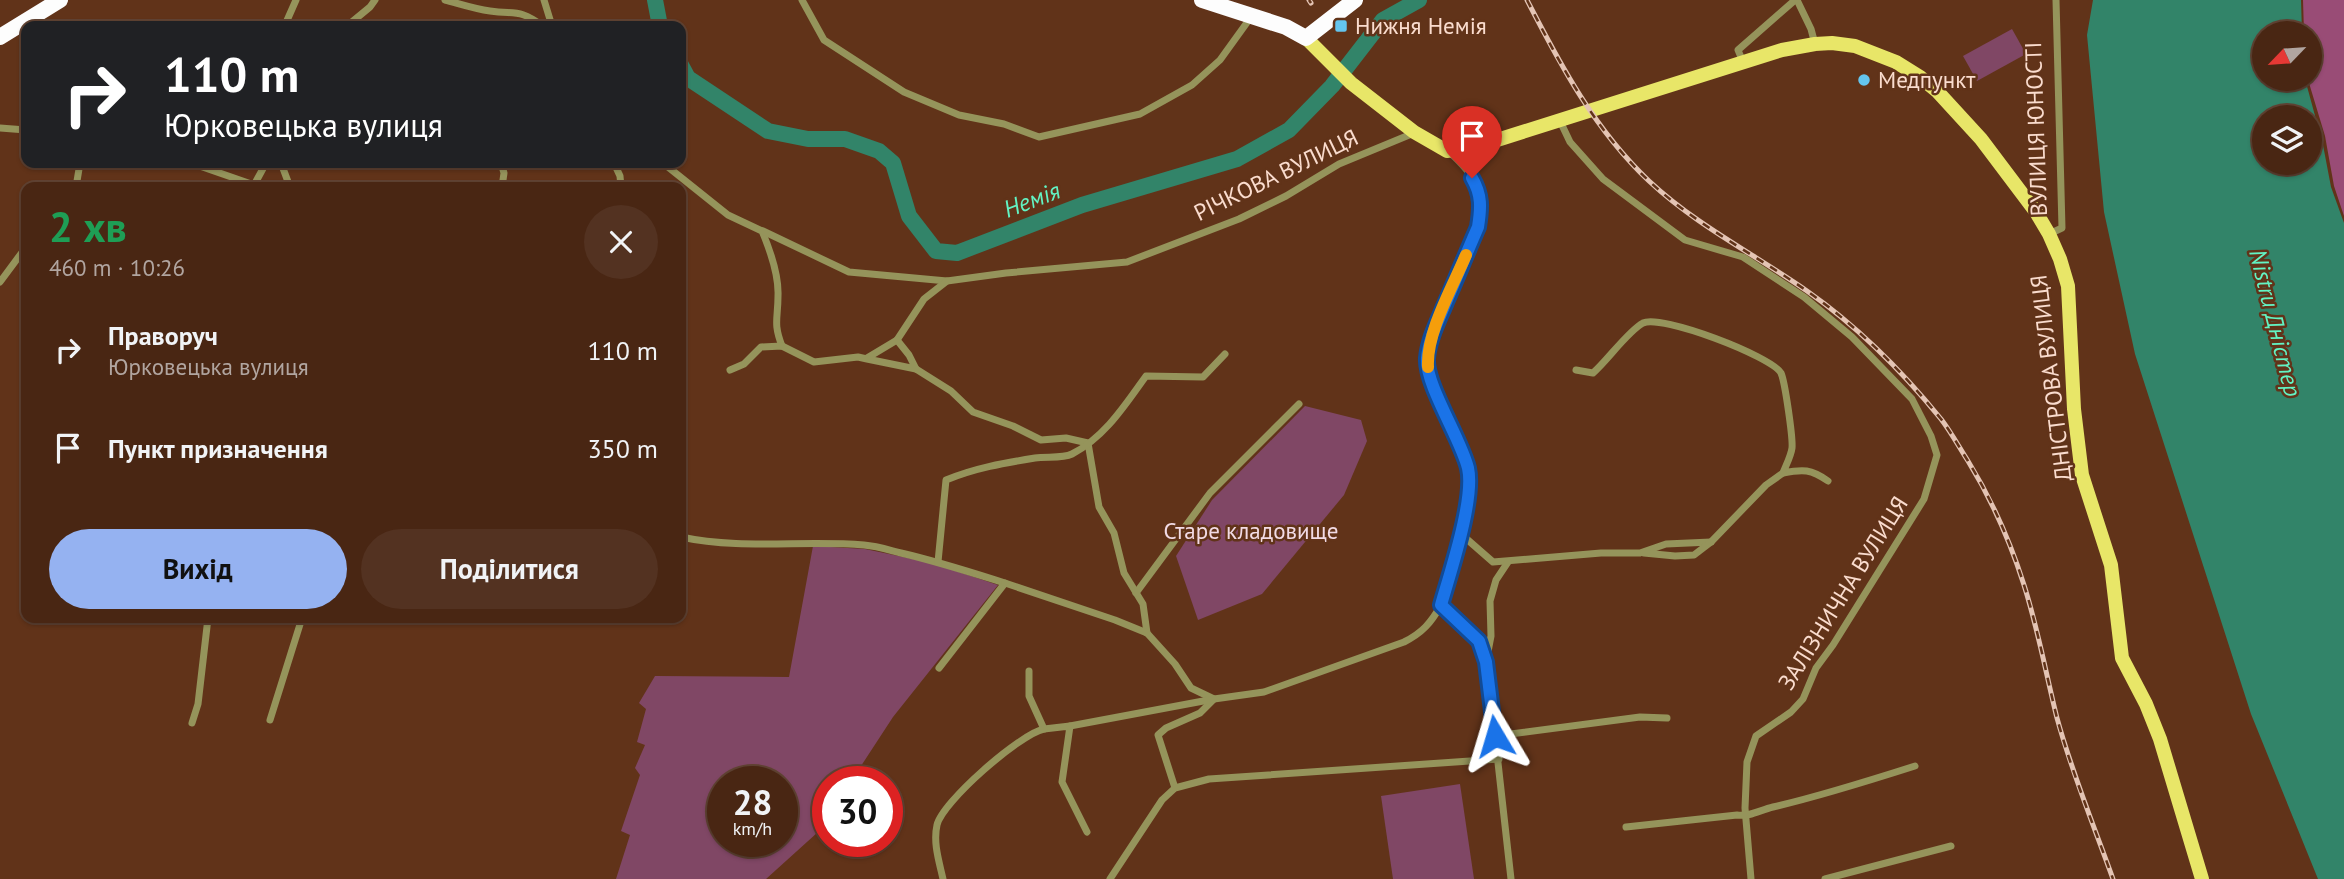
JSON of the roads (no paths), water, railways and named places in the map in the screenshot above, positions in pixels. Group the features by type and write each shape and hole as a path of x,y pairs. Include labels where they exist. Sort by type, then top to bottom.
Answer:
{"highway":[{"path":"26,21 60,0"},
{"path":"1202,0 1286,27 1306,38 1355,0"},
{"path":"0,37 21,24"}],"main road":[{"path":"1306,38 1351,83 1414,132 1447,151"},
{"name":"ВУЛИЦЯ ЮНОСТІ","path":"1447,151 1475,147 1782,50 1832,43 1855,46 1896,62 1937,90 1981,139 2036,212 2049,234"},
{"name":"ДНІСТРОВА ВУЛИЦЯ","path":"2049,234 2060,259 2067,286 2074,409 2082,475 2111,565 2122,658 2146,704 2160,739 2202,879"}],"street":[{"path":"287,21 296,0"},
{"path":"352,21 375,0"},
{"path":"447,0 491,11 514,11 536,21"},
{"path":"544,0 550,21"},
{"path":"802,0 824,40 904,92 959,115 1004,124 1039,137 1140,114 1192,85 1220,60 1251,16"},
{"path":"1743,63 1738,50 1796,0 1811,29 1815,44"},
{"name":"ВУЛИЦЯ ЮНОСТІ","path":"2049,234 2062,228 2056,0"},
{"name":"ЗАЛІЗНИЧНА ВУЛИЦЯ","path":"1560,121 1570,142 1602,179 1685,240 1743,257 1804,298 1852,337 1912,399 1931,436 1937,455 1924,499 1816,668 1803,699 1791,712 1756,736 1747,762 1746,817 1751,879"},
{"path":"0,128 21,129"},
{"name":"РІЧКОВА ВУЛИЦЯ","path":"669,168 728,215 849,272 947,281 1127,262 1239,219 1286,196 1339,164 1414,132"},
{"path":"943,879 935,839 937,822 945,807 1006,750 1037,730 1264,692 1404,642 1419,635 1431,623 1441,605 1461,534 1469,488 1468,469 1434,386 1427,358 1434,331 1478,227 1481,210 1480,190 1464,166 1447,151"},
{"path":"205,168 244,182"},
{"path":"762,231 768,245 778,294 775,328 782,346"},
{"path":"0,282 21,254"},
{"path":"867,359 897,340 924,299 947,281"},
{"path":"1576,370 1593,373 1635,328 1644,322 1653,321 1709,336 1767,360 1780,372 1786,389 1792,447 1783,473"},
{"path":"897,340 916,369"},
{"path":"730,370 744,364 761,347 782,346 814,362 858,357 916,369 951,391 973,412 1013,426 1041,440 1066,438 1088,443"},
{"path":"938,562 946,480 970,470 1009,462 1070,455 1099,435 1146,376 1203,377 1225,354"},
{"path":"1136,593 1210,493 1299,404"},
{"path":"1088,443 1099,507 1114,533 1124,573 1143,604 1147,633"},
{"path":"1461,534 1493,562 1601,552 1694,555 1711,542 1766,485 1783,473 1815,471 1828,481"},
{"path":"686,538 766,545 867,545 938,562 1147,633 1175,664 1191,688 1214,699"},
{"path":"1640,553 1666,544 1711,542"},
{"path":"1486,662 1491,636 1490,601 1496,580 1508,562"},
{"path":"939,668 1005,583"},
{"path":"1441,605 1479,641 1486,662 1511,879"},
{"path":"192,723 198,704 207,623"},
{"path":"270,720 300,623"},
{"path":"1028,671 1030,696 1044,729"},
{"path":"1175,788 1158,735 1166,728 1200,713 1214,699"},
{"path":"1495,736 1640,717 1667,718"},
{"path":"1070,726 1062,782 1087,832"},
{"path":"1110,879 1162,800 1175,788 1209,779 1499,758"},
{"path":"1626,827 1737,815 1746,817 1765,809 1830,794 1915,766"},
{"path":"1825,879 1951,846"}],"water":[{"name":"Nistru Дністер","path":"2093,0 2301,0 2302,21 2252,21 2252,91 2308,91 2312,105 2252,105 2252,175 2322,175 2322,141 2331,187 2344,223 2344,879 2318,879 2251,714 2135,354 2104,212 2087,35"}],"waterway":[{"name":"Немія","path":"655,0 659,21"},
{"name":"Немія","path":"686,74 768,131 808,139 845,139 879,151 893,163 909,216 936,251 957,253 1082,205 1237,159 1289,130 1332,86 1383,20 1419,0"}],"railway":[{"path":"1527,0 1596,119 1649,181 1686,212 1807,291 1844,319 1895,367 1948,429 1985,491 2013,553 2034,618 2063,739 2113,879"}],"place":[{"name":"Нижня Немія","path":"1341,26"},
{"name":"Медпункт","path":"1864,80"}],"park label":[{"name":"Старе кладовище","path":"1251,531"}]}
